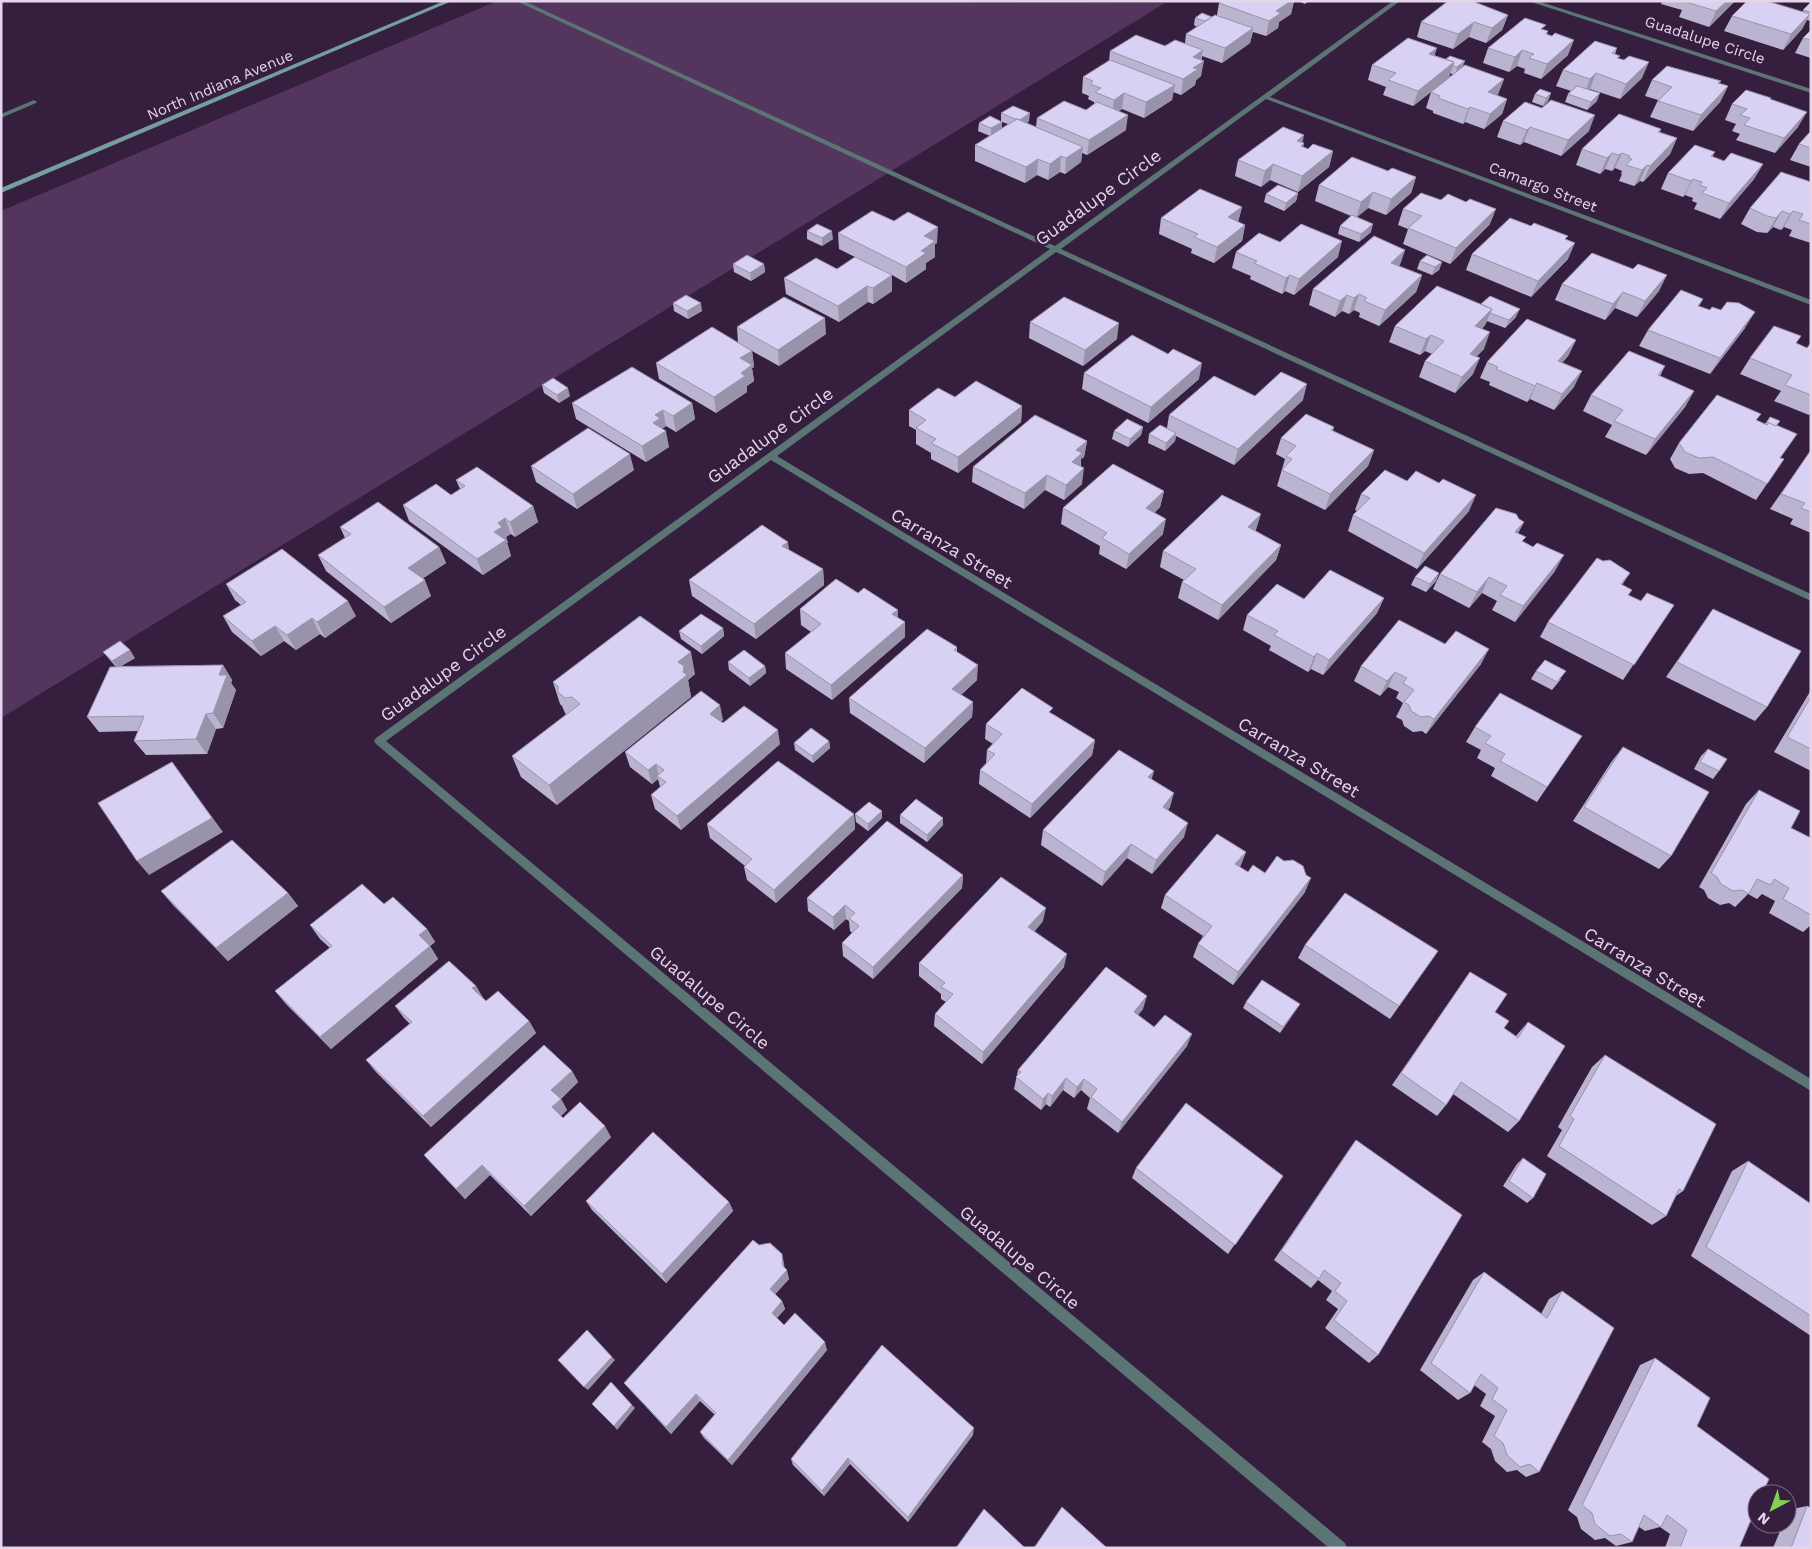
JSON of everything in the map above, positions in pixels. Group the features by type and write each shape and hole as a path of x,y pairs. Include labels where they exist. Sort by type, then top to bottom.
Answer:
{"main road":[{"name":"North Indiana Avenue","path":"1,191 449,1"}],"street":[{"path":"519,1 1811,598"},
{"name":"Guadalupe Circle","path":"1340,1548 379,741 1397,1"},
{"name":"Guadalupe Circle","path":"1531,1 1811,91"},
{"name":"Camargo Street","path":"1265,97 1811,303"},
{"path":"1,116 34,102"},
{"name":"Carranza Street","path":"770,456 1811,1086"}],"shaded area":[{"path":"497,1 1165,3 1,718 1,211"}],"building":[{"path":"1222,1 1291,1 1276,11 1281,13 1269,21 1219,3"},
{"path":"1448,1 1472,1 1508,15 1492,28 1474,22 1458,34 1421,22"},
{"path":"1686,1 1727,1 1716,11"},
{"path":"1747,1 1767,1 1810,14 1791,34 1732,16"},
{"path":"1811,2 1811,12 1803,10"},
{"path":"1202,13 1212,17 1205,21 1195,18"},
{"path":"1215,15 1253,28 1225,48 1186,34"},
{"path":"1525,18 1546,25 1541,29 1548,31 1546,34 1552,36 1555,33 1574,40 1547,64 1529,58 1534,54 1522,50 1515,57 1488,48"},
{"path":"1811,30 1811,40 1803,38"},
{"path":"1136,35 1165,46 1175,40 1203,50 1193,57 1204,61 1193,68 1198,69 1183,79 1110,51"},
{"path":"1408,38 1437,48 1429,54 1454,62 1418,91 1388,80 1396,73 1372,65"},
{"path":"1595,41 1617,48 1612,53 1620,56 1617,58 1624,60 1629,56 1649,62 1626,84 1596,73 1590,79 1563,70"},
{"path":"1450,56 1465,61 1457,67 1453,66 1454,62 1446,59"},
{"path":"1110,60 1175,85 1146,102 1124,93 1114,100 1095,92 1101,88 1090,84 1093,81 1083,77"},
{"path":"1465,65 1504,79 1488,92 1507,99 1490,114 1470,107 1468,109 1438,98 1440,96 1431,92"},
{"path":"1667,66 1721,81 1718,83 1728,86 1701,115 1658,101 1672,87 1652,80"},
{"path":"1577,86 1600,93 1591,102 1568,94"},
{"path":"1540,89 1551,93 1546,98 1535,94"},
{"path":"1746,90 1807,112 1784,138 1744,125 1750,118 1740,115 1747,109 1732,104"},
{"path":"1551,100 1595,115 1568,140 1530,127 1527,130 1503,121 1525,102 1542,108"},
{"path":"1064,101 1086,110 1097,102 1128,115 1089,140 1037,118"},
{"path":"1013,106 1030,113 1020,120 1001,113"},
{"path":"1619,114 1661,129 1658,132 1677,138 1650,166 1647,165 1642,170 1626,165 1632,159 1628,158 1630,156 1622,153 1619,155 1612,153 1607,158 1582,149"},
{"path":"990,116 1002,122 991,128 979,123"},
{"path":"1017,119 1083,147 1066,158 1061,156 1050,164 1038,159 1026,167 975,145"},
{"path":"1283,127 1304,135 1297,141 1304,143 1301,146 1308,149 1313,144 1333,151 1302,176 1273,164 1265,171 1238,160"},
{"path":"1811,131 1811,148 1799,144"},
{"path":"1695,145 1715,152 1711,156 1724,161 1731,153 1763,164 1729,203 1702,193 1707,188 1700,185 1702,182 1693,179 1691,181 1668,173"},
{"path":"1352,157 1388,171 1392,168 1416,177 1391,199 1373,192 1361,202 1319,185"},
{"path":"1781,172 1811,182 1811,224 1799,220 1803,214 1793,211 1790,214 1782,211 1776,218 1750,208"},
{"path":"1278,185 1298,193 1286,203 1266,194"},
{"path":"1200,189 1242,207 1228,217 1245,225 1217,247 1194,237 1198,234 1161,218"},
{"path":"1421,193 1441,200 1448,194 1466,202 1470,199 1496,209 1456,248 1408,228 1422,216 1403,209"},
{"path":"872,211 894,221 908,212 938,227 924,236 935,241 921,251 926,253 906,267 838,233"},
{"path":"1352,215 1373,224 1361,234 1340,226"},
{"path":"1510,218 1531,226 1534,223 1568,236 1565,239 1575,243 1538,281 1472,254"},
{"path":"817,224 832,231 822,238 807,231"},
{"path":"1301,224 1342,241 1299,279 1290,275 1286,278 1254,263 1257,261 1236,252 1259,233 1280,242"},
{"path":"1374,236 1405,250 1391,263 1422,275 1385,310 1364,301 1367,298 1359,294 1354,298 1347,295 1340,301 1313,289"},
{"path":"1592,253 1633,269 1638,264 1667,275 1645,301 1623,292 1613,304 1562,284"},
{"path":"747,255 764,264 750,273 733,264"},
{"path":"1427,255 1442,262 1435,267 1420,261"},
{"path":"855,257 892,275 873,288 867,286 838,306 784,278 816,258 837,269"},
{"path":"1437,286 1492,309 1475,326 1490,332 1470,354 1480,358 1462,377 1425,361 1444,341 1431,335 1426,339 1395,326"},
{"path":"1681,290 1703,299 1698,306 1710,310 1712,307 1721,310 1727,302 1739,303 1755,312 1720,358 1648,330"},
{"path":"686,295 701,303 687,311 673,303"},
{"path":"1490,296 1520,309 1509,320 1490,313 1492,309 1481,304"},
{"path":"784,297 825,318 778,350 737,327"},
{"path":"1064,297 1119,323 1085,350 1030,322"},
{"path":"1527,319 1576,340 1558,361 1582,371 1562,394 1537,383 1535,386 1496,369 1498,367 1487,362"},
{"path":"1774,326 1801,336 1796,343 1807,348 1811,345 1811,395 1785,385 1792,375 1750,358"},
{"path":"712,327 752,351 740,358 752,365 741,373 745,376 714,397 656,363"},
{"path":"1132,335 1168,354 1173,349 1202,363 1151,407 1084,373"},
{"path":"1629,351 1665,366 1658,375 1694,391 1655,439 1614,421 1623,410 1591,395"},
{"path":"632,367 692,403 673,416 663,410 655,415 660,418 653,423 666,431 642,446 572,403"},
{"path":"1281,372 1307,384 1238,449 1169,415 1214,376 1255,396"},
{"path":"553,378 568,388 557,395 542,385"},
{"path":"976,381 1022,406 958,457 931,443 936,439 916,428 926,420 909,410 938,388 955,397"},
{"path":"1717,395 1761,414 1756,420 1767,425 1769,422 1797,434 1780,458 1784,459 1767,484 1713,457 1699,458 1685,452 1679,443"},
{"path":"1306,414 1334,427 1331,430 1374,450 1330,494 1282,470 1292,459 1286,456 1296,446 1281,438"},
{"path":"1035,415 1087,441 1076,450 1082,453 1072,462 1084,468 1066,485 1047,475 1025,493 973,467"},
{"path":"1770,417 1780,421 1776,426 1767,422"},
{"path":"1127,419 1143,427 1130,439 1114,431"},
{"path":"1160,425 1176,433 1166,443 1149,434"},
{"path":"588,428 630,454 573,494 531,466"},
{"path":"1811,450 1811,512 1801,508 1805,503 1781,494"},
{"path":"1113,464 1164,491 1146,508 1166,519 1129,554 1102,538 1107,533 1063,508"},
{"path":"477,467 533,506 510,522 505,518 498,523 502,527 494,532 506,540 477,559 403,505 436,484 451,495 465,486 456,480"},
{"path":"1385,470 1407,481 1416,471 1439,483 1443,479 1476,495 1424,553 1353,515 1370,498 1361,494"},
{"path":"1222,495 1261,514 1248,527 1281,545 1222,605 1182,582 1196,569 1163,551"},
{"path":"378,502 439,547 408,568 425,580 384,607 318,555 351,534 340,527"},
{"path":"1496,508 1516,514 1524,522 1515,532 1526,537 1522,541 1533,547 1537,543 1564,555 1523,606 1500,595 1507,586 1489,577 1477,592 1440,574"},
{"path":"762,525 788,542 782,546 823,569 754,624 689,580"},
{"path":"282,549 348,601 317,622 312,618 287,635 275,626 252,641 223,616 246,602 226,584"},
{"path":"1597,558 1603,561 1610,560 1630,573 1621,584 1632,590 1628,595 1641,601 1647,593 1674,605 1634,665 1548,622"},
{"path":"1425,566 1439,573 1430,584 1415,577"},
{"path":"1330,570 1384,598 1329,660 1317,653 1314,657 1274,635 1278,631 1247,615 1277,584 1304,599"},
{"path":"836,579 858,593 864,588 898,610 892,614 905,622 831,685 785,653 821,624 800,609"},
{"path":"1713,609 1801,651 1767,707 1677,662"},
{"path":"701,614 723,628 701,646 679,631"},
{"path":"640,616 691,652 678,662 684,666 683,672 687,675 549,785 512,756 580,704 572,697 565,698 558,692 558,686 553,682"},
{"path":"1399,620 1445,644 1456,631 1489,649 1434,719 1429,716 1421,717 1411,711 1409,705 1404,702 1414,690 1403,683 1407,678 1395,672 1387,681 1361,666"},
{"path":"927,629 957,647 954,650 978,665 952,689 973,702 925,748 849,698"},
{"path":"120,641 130,650 112,661 103,652"},
{"path":"744,650 765,666 749,678 728,662"},
{"path":"1545,660 1566,671 1557,682 1536,671"},
{"path":"223,665 219,675 227,675 213,713 206,714 196,739 134,741 144,716 87,717 110,667"},
{"path":"1022,688 1053,708 1049,712 1095,740 1032,804 980,770 995,754 987,750 1002,734 986,724"},
{"path":"701,691 720,705 710,714 723,723 744,706 778,730 677,816 651,795 666,782 657,776 664,770 656,764 648,770 625,752"},
{"path":"1500,693 1582,736 1547,787 1500,761 1505,754 1485,743 1491,736 1475,727"},
{"path":"1811,697 1811,749 1787,737"},
{"path":"811,728 829,741 812,756 794,743"},
{"path":"1623,747 1709,792 1671,856 1584,807"},
{"path":"1708,749 1727,759 1719,771 1700,762"},
{"path":"1119,750 1154,771 1148,777 1174,793 1163,807 1188,823 1156,860 1131,844 1105,872 1043,830"},
{"path":"778,761 854,814 774,890 744,867 752,859 707,824"},
{"path":"172,762 212,818 137,861 98,803"},
{"path":"1759,790 1800,811 1791,828 1811,838 1811,915 1783,899 1789,888 1774,879 1771,885 1757,879 1749,894 1742,890 1733,891 1721,884 1717,877 1711,873"},
{"path":"916,799 943,818 927,835 900,815"},
{"path":"869,802 882,811 868,824 855,814"},
{"path":"887,821 963,875 873,967 842,943 859,926 849,918 855,913 845,905 833,917 807,898"},
{"path":"1217,834 1246,852 1235,864 1248,872 1253,865 1265,873 1277,856 1284,861 1293,860 1303,866 1306,875 1311,878 1238,972 1198,944 1212,926 1165,895"},
{"path":"232,840 288,893 216,948 161,891"},
{"path":"1001,877 1046,908 1028,927 1067,954 983,1052 935,1014 953,994 941,987 945,983 919,963"},
{"path":"362,884 384,904 393,897 427,929 419,935 430,946 320,1037 275,991 332,946 310,925"},
{"path":"1345,893 1438,951 1399,1006 1305,945"},
{"path":"449,961 476,986 472,988 486,1001 498,991 529,1021 423,1116 366,1060 412,1022 395,1006"},
{"path":"1106,967 1147,996 1134,1012 1154,1027 1165,1015 1192,1034 1122,1122 1091,1097 1097,1089 1084,1079 1077,1087 1066,1078 1052,1096 1048,1093 1043,1099 1016,1077 1021,1072 1018,1070"},
{"path":"1470,972 1507,994 1495,1012 1509,1021 1504,1028 1518,1038 1528,1022 1565,1046 1519,1121 1461,1082 1446,1105 1401,1073"},
{"path":"1262,980 1300,1004 1283,1027 1246,1002"},
{"path":"544,1045 572,1071 551,1090 561,1099 552,1107 563,1118 580,1102 605,1126 524,1206 482,1165 456,1189 424,1155"},
{"path":"1605,1055 1716,1124 1683,1191 1679,1189 1666,1216 1559,1146 1574,1119 1570,1116"},
{"path":"1186,1103 1283,1176 1235,1245 1136,1168"},
{"path":"653,1132 729,1202 662,1274 586,1201"},
{"path":"1356,1140 1462,1215 1378,1355 1334,1320 1347,1301 1335,1291 1341,1283 1324,1270 1319,1279 1281,1251"},
{"path":"1523,1158 1546,1174 1533,1198 1509,1181"},
{"path":"1748,1161 1811,1204 1811,1316 1706,1247"},
{"path":"753,1240 759,1245 770,1243 782,1254 783,1266 787,1270 770,1289 782,1301 772,1313 784,1325 795,1313 825,1342 728,1460 700,1432 716,1413 696,1394 666,1427 624,1383"},
{"path":"1484,1272 1547,1318 1562,1291 1614,1328 1539,1472 1530,1464 1520,1467 1507,1455 1503,1443 1494,1436 1507,1410 1492,1399 1498,1388 1481,1374 1470,1393 1431,1363"},
{"path":"587,1330 612,1357 584,1387 558,1360"},
{"path":"882,1345 974,1428 908,1517 848,1458 822,1491 791,1459"},
{"path":"1655,1358 1710,1398 1697,1426 1769,1479 1767,1484 1747,1484 1747,1529 1739,1548 1680,1548 1687,1530 1667,1515 1661,1527 1644,1515 1632,1542 1621,1534 1610,1536 1595,1524 1592,1513 1582,1505"},
{"path":"611,1382 632,1405 614,1426 592,1404"},
{"path":"1807,1506 1811,1508 1811,1548 1791,1548"},
{"path":"1062,1507 1107,1548 1034,1548"},
{"path":"984,1509 1025,1548 956,1548"}]}
